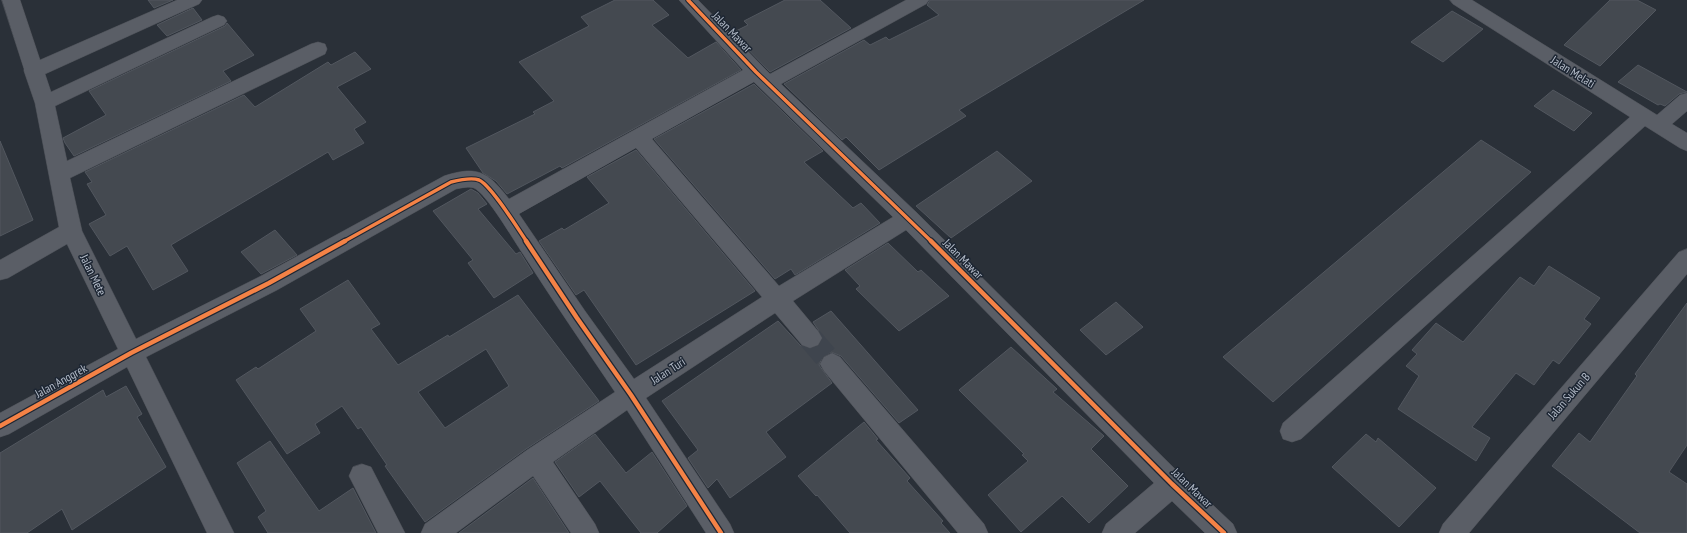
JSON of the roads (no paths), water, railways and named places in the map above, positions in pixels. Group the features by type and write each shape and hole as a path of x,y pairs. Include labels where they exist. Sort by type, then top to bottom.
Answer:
{"street":[{"name":"Jalan Mete","path":"11,0 33,71 45,103 71,231 221,533"},
{"path":"33,71 193,0"},
{"name":"Jalan Mawar","path":"688,0 762,77 908,218 1172,484 1224,533"},
{"path":"720,533 631,395 577,318 506,211 639,137 920,0"},
{"name":"Jalan Melati","path":"1459,0 1687,143"},
{"path":"45,103 218,21"},
{"path":"60,174 318,49"},
{"path":"1292,431 1650,121 1687,100"},
{"path":"639,137 810,338"},
{"name":"Jalan Anggrek","path":"0,426 131,353 269,283 451,182 464,179 479,180 491,191 506,211"},
{"name":"Jalan Turi","path":"434,533 536,458 777,299 908,218"},
{"path":"0,271 71,231"},
{"name":"Jalan Sukun B","path":"1452,533 1687,258"},
{"path":"832,364 975,533"},
{"path":"536,458 586,533"},
{"path":"362,476 392,533"},
{"path":"1115,533 1172,484"}],"tunnel":[{"path":"810,338 832,364"}]}
